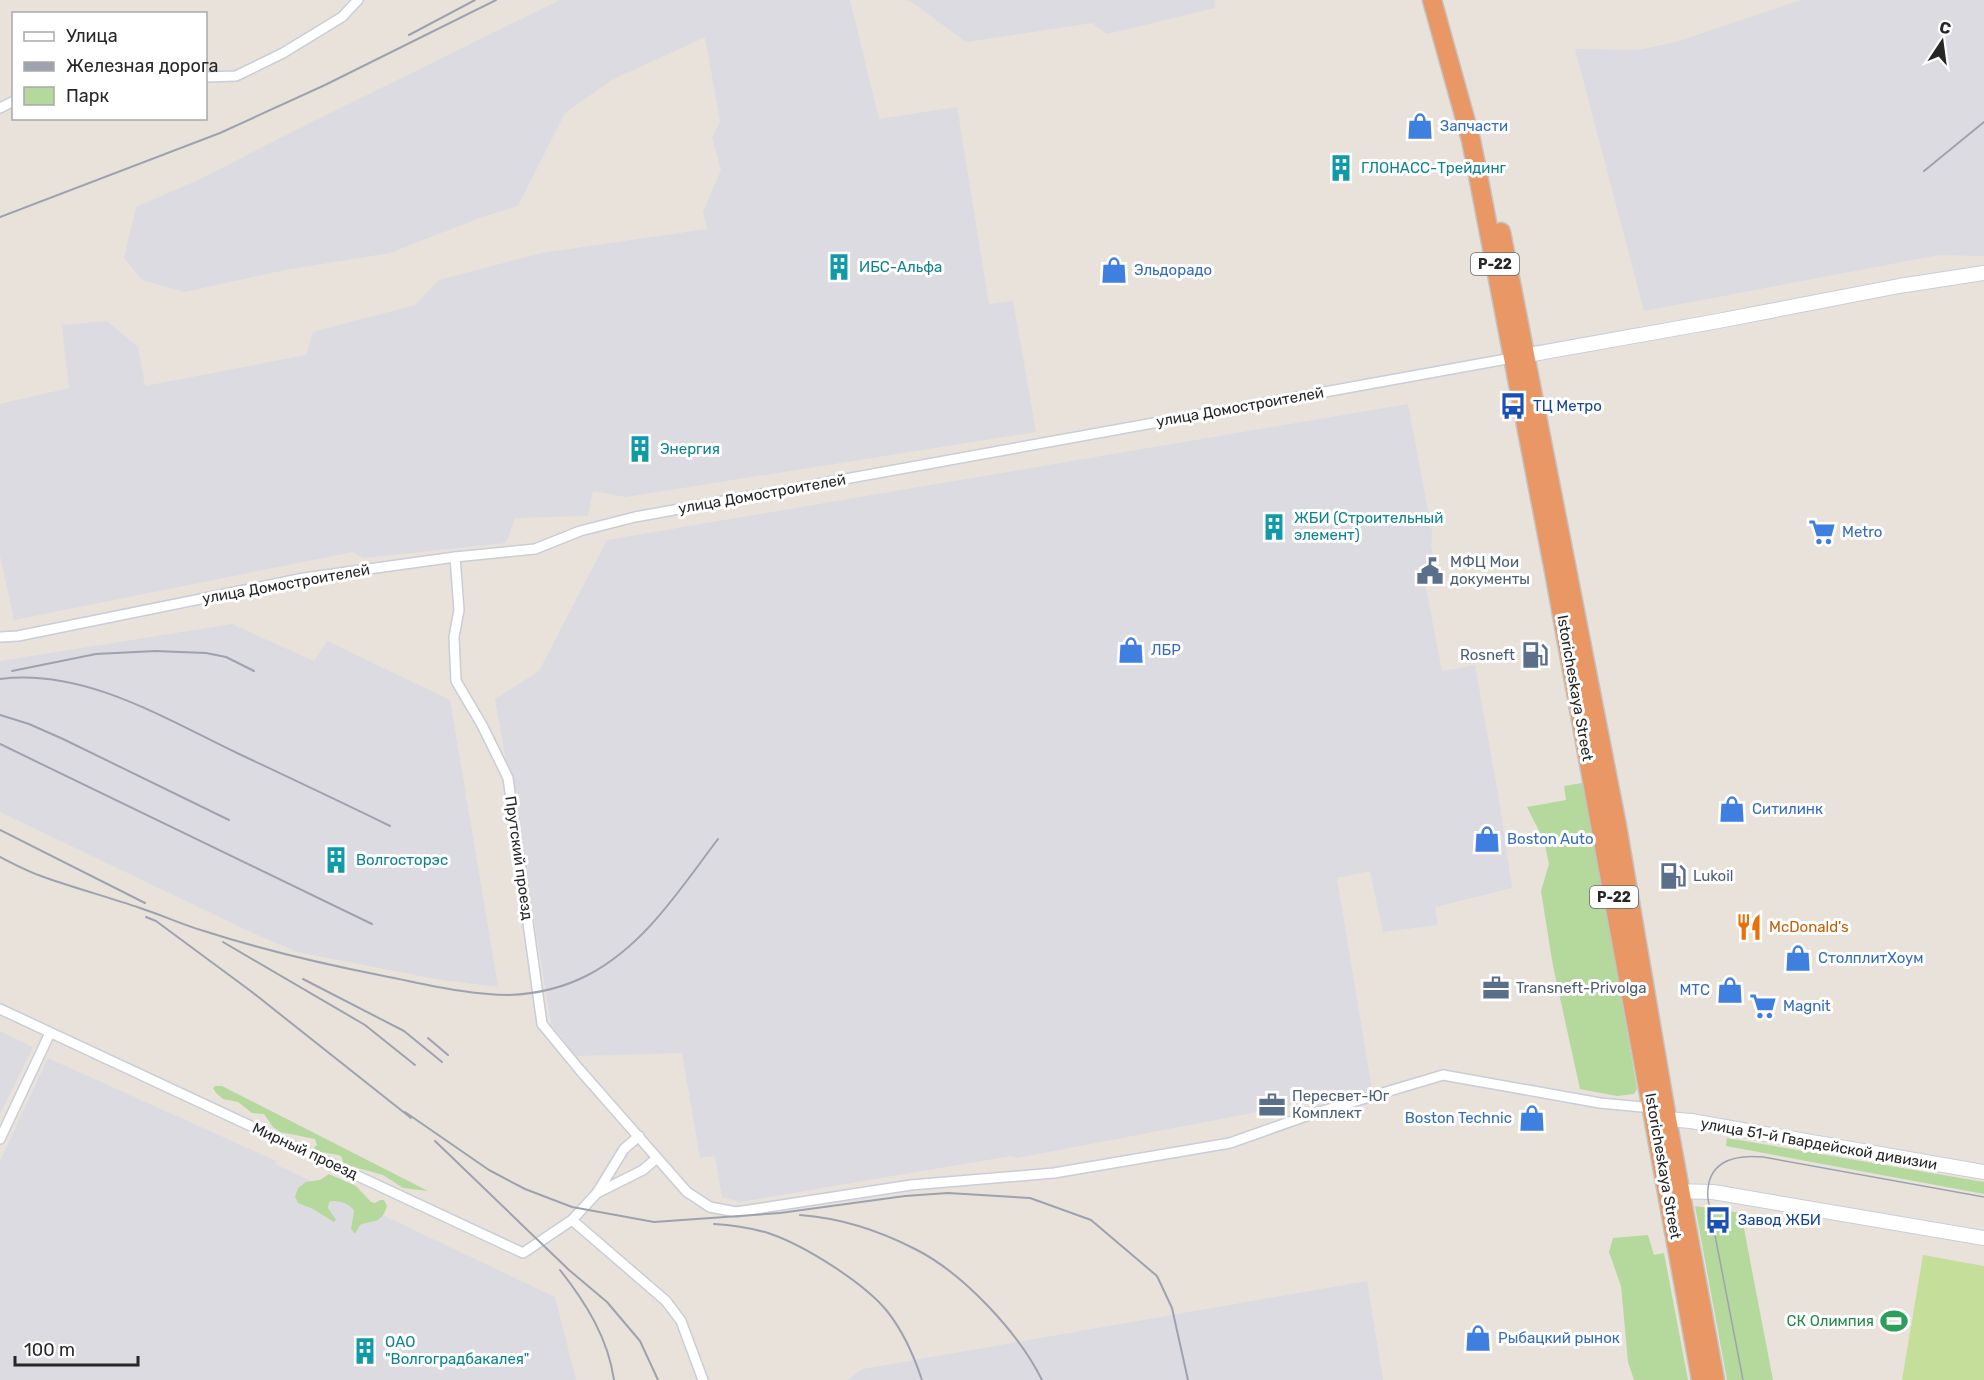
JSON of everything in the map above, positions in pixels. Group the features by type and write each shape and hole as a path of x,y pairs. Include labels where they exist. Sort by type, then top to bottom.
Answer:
{"highway":[{"name":"Istoricheskaya Street","path":"1432,0 1471,140 1519,356"},
{"name":"Istoricheskaya Street","path":"1446,0 1481,135 1554,571 1658,1116 1715,1380"},
{"name":"Istoricheskaya Street","path":"1674,1191 1701,1380"}],"main road":[{"path":"1519,356 1899,286 1984,273"},
{"name":"улица 51-й Гвардейской дивизии","path":"1658,1116 1984,1172"},
{"path":"1674,1191 1713,1192 1984,1238"}],"street":[{"path":"207,77 236,76 283,53 342,17 358,0"},
{"name":"улица Домостроителей","path":"0,637 18,636 304,578 455,557 535,549 580,531 635,517 1519,356"},
{"name":"Прутский проезд","path":"455,557 459,610 454,637 456,681 482,725 508,778 542,1024 687,1192 710,1207 736,1212 911,1185 1054,1173 1230,1143 1309,1115 1443,1075 1600,1103 1658,1116"},
{"name":"Мирный проезд","path":"0,1009 523,1252 572,1220 597,1193"},
{"path":"0,1139 50,1033"},
{"path":"597,1193 624,1149 639,1136"},
{"path":"597,1193 643,1170 657,1158"},
{"path":"572,1220 666,1301 681,1321 703,1380"}],"shaded area":[{"path":"560,0 850,0 879,119 957,107 989,304 1013,301 1036,432 626,497 593,491 588,516 515,518 506,543 363,558 353,552 14,620 0,556 0,404 69,388 62,325 107,321 138,347 145,386 306,355 313,332 415,305 439,280 541,253 707,229 703,212 721,170 712,138 720,121 705,37 612,80 565,113 518,206 482,217 390,253 285,270 184,292 142,280 124,258 136,207 196,181"},
{"path":"906,0 1214,0 1215,8 1107,34 1092,23 966,42"},
{"path":"1801,0 1984,0 1984,256 1939,255 1644,311 1575,49 1638,50 1676,42"},
{"path":"1408,404 1432,532 1431,545 1437,574 1424,578 1442,671 1475,665 1512,888 1435,907 1438,925 1383,932 1370,871 1337,878 1372,1090 1017,1158 1011,1156 740,1202 722,1197 715,1156 700,1158 682,1053 576,1056 551,1024 495,699 539,671 607,540"},
{"path":"232,624 314,661 327,641 450,700 498,987 441,980 297,952 0,812 0,661"},
{"path":"0,1031 33,1047 0,1114"},
{"path":"48,1058 276,1161 275,1164 555,1297 576,1380 0,1380 0,1161"},
{"path":"1367,1281 1383,1380 847,1380 863,1369"}],"green space":[{"path":"1582,783 1637,1089 1634,1094 1617,1096 1580,1089 1553,966 1541,891 1549,864 1544,841 1527,807 1566,800 1564,786"},
{"path":"222,1086 428,1191 403,1188 383,1175 344,1164 341,1156 315,1151 312,1149 317,1145 315,1139 280,1132 273,1127 264,1114 252,1113 238,1102 223,1099 216,1093 213,1088"},
{"path":"1727,1138 1984,1182 1984,1194 1726,1146"},
{"path":"329,1174 356,1186 371,1202 384,1200 387,1206 380,1219 360,1225 355,1234 351,1229 354,1211 347,1204 329,1202 328,1208 336,1220 334,1222 298,1203 295,1197 298,1188 306,1182 320,1180"},
{"path":"1695,1206 1741,1213 1773,1380 1727,1380"},
{"path":"1648,1235 1654,1255 1664,1253 1688,1380 1634,1380 1628,1362 1621,1286 1609,1252 1613,1238"},
{"path":"1923,1255 1984,1266 1984,1380 1902,1380"}],"tram line":[{"path":"1743,1380 1708,1199 1711,1176 1723,1163 1741,1157 1763,1157 1984,1197"}],"railway":[{"path":"409,35 475,0"},
{"path":"0,217 220,133 325,85 496,0"},
{"path":"1924,171 1984,122"},
{"path":"12,671 96,654 155,651 206,653 226,657 254,671"},
{"path":"0,679 31,678 62,681 92,688 122,699 152,711 390,826"},
{"path":"0,715 29,724 63,739 229,820"},
{"path":"0,744 372,924"},
{"path":"0,830 145,903"},
{"path":"0,857 53,880 226,938 338,967 446,988 509,995 560,986 588,975 608,963 644,932 660,914 718,839"},
{"path":"146,917 156,921 252,992 411,1118"},
{"path":"223,942 365,1025 415,1065"},
{"path":"303,979 404,1031 442,1062"},
{"path":"428,1038 448,1055"},
{"path":"405,1112 489,1170 525,1189 572,1207 654,1222 780,1213 905,1196 948,1193 1030,1198 1091,1220 1157,1276 1172,1308 1188,1380"},
{"path":"435,1141 569,1270 607,1302 640,1341 658,1380"},
{"path":"800,1215 845,1222 874,1231 902,1242 933,1260 970,1288 988,1306 1019,1343 1042,1380"},
{"path":"714,1224 755,1230 782,1239 815,1255 863,1288 893,1319 908,1344 922,1380"},
{"path":"560,1270 579,1295 601,1335 614,1380"}],"place":[{"name":"Запчасти","path":"1420,126"},
{"name":"ГЛОНАСС-Трейдинг","path":"1341,168"},
{"name":"ИБС-Альфа","path":"839,267"},
{"name":"Эльдорадо","path":"1114,270"},
{"name":"ТЦ Метро","path":"1513,406"},
{"name":"Энергия","path":"640,449"},
{"name":"ЖБИ (Строительный элемент)","path":"1274,527"},
{"name":"Metro","path":"1822,532"},
{"name":"МФЦ Мои документы","path":"1430,571"},
{"name":"ЛБР","path":"1131,650"},
{"name":"Rosneft","path":"1535,655"},
{"name":"Ситилинк","path":"1732,809"},
{"name":"Boston Auto","path":"1487,839"},
{"name":"Волгосторэс","path":"336,860"},
{"name":"Lukoil","path":"1673,876"},
{"name":"McDonald's","path":"1749,927"},
{"name":"СтолплитХоум","path":"1798,958"},
{"name":"Transneft-Privolga","path":"1496,988"},
{"name":"МТС","path":"1730,990"},
{"name":"Magnit","path":"1763,1006"},
{"name":"Пересвет-Юг Комплект","path":"1272,1105"},
{"name":"Boston Technic","path":"1532,1118"},
{"name":"Завод ЖБИ","path":"1718,1220"},
{"name":"СК Олимпия","path":"1894,1321"},
{"name":"Рыбацкий рынок","path":"1478,1338"},
{"name":"ОАО \"Волгоградбакалея\"","path":"365,1351"}]}
